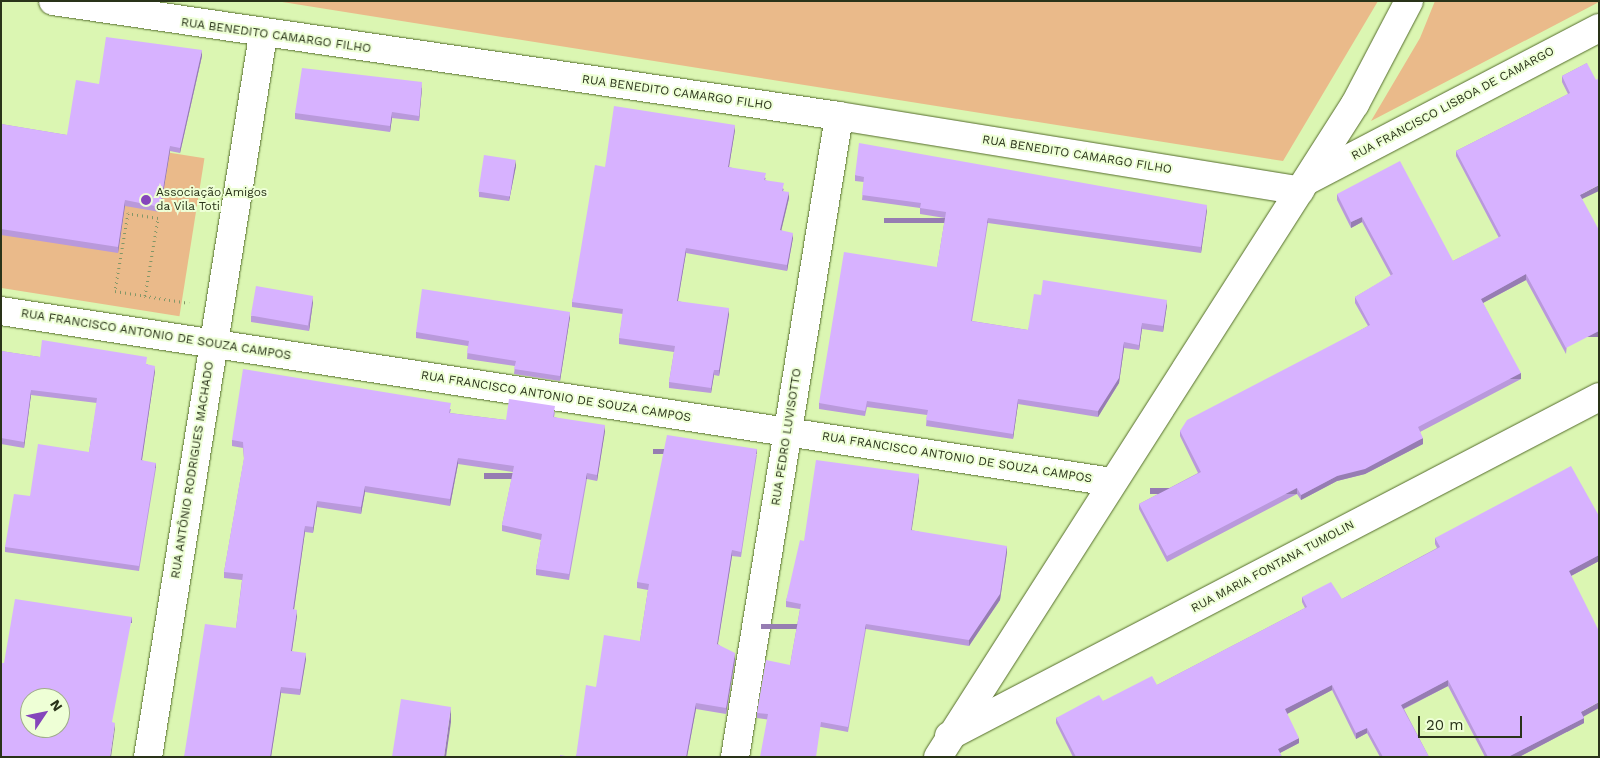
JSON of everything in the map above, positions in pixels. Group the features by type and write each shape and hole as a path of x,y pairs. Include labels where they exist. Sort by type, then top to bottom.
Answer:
{"street":[{"name":"RUA BENEDITO CAMARGO FILHO","path":"53,1 264,35 839,116 1304,186"},
{"path":"943,747 1356,104 1409,1"},
{"name":"RUA FRANCISCO LISBOA DE CAMARGO","path":"1304,186 1599,28"},
{"name":"RUA ANTÔNIO RODRIGUES MACHADO","path":"148,757 218,308 264,35"},
{"name":"RUA PEDRO LUVISOTTO","path":"735,757 839,116"},
{"name":"RUA FRANCISCO ANTONIO DE SOUZA CAMPOS","path":"1,311 1112,482"},
{"name":"RUA MARIA FONTANA TUMOLIN","path":"943,747 1599,398"}],"path":[{"path":"144,296 158,218 128,213 115,291 144,296 218,308"}],"shaded area":[{"path":"276,1 1378,1 1283,161"},
{"path":"1435,1 1599,2 1371,121 1420,38"},
{"path":"1,126 204,158 179,316 1,288"}],"building":[{"path":"106,37 202,50 180,148 170,146 160,207 125,200 118,247 1,229 1,124 67,135 76,80 99,84"},
{"path":"1587,63 1596,80 1599,78 1599,185 1580,195 1599,230 1599,331 1566,348 1526,274 1481,299 1521,373 1418,427 1423,438 1365,469 1337,476 1301,495 1297,488 1167,556 1139,504 1201,472 1180,431 1187,420 1370,325 1355,297 1393,274 1362,217 1351,222 1337,194 1400,161 1453,261 1501,236 1456,151 1570,93 1562,76"},
{"path":"302,68 422,82 419,116 392,112 390,126 295,113"},
{"path":"614,106 735,125 728,167 766,173 764,180 784,183 782,191 789,192 780,230 793,233 787,265 686,248 677,301 729,308 719,370 714,370 711,388 669,382 675,346 619,338 623,309 572,302 595,165 605,167"},
{"path":"859,143 1207,205 1201,247 988,218 971,321 1028,330 1034,294 1041,295 1043,280 1167,300 1163,326 1142,323 1139,345 1124,342 1119,378 1098,411 1018,399 1013,434 926,420 928,410 867,401 865,411 819,403 844,252 937,267 946,212 920,208 921,203 862,195 864,177 855,175"},
{"path":"484,155 516,160 510,197 478,192"},
{"path":"256,286 313,296 308,326 251,316"},
{"path":"422,289 570,312 560,376 514,369 516,361 467,353 469,341 416,332"},
{"path":"42,340 147,357 146,364 155,366 141,460 156,463 139,566 5,547 14,494 30,496 38,444 89,452 97,398 31,390 24,442 1,438 1,351 40,357"},
{"path":"243,369 451,403 449,413 506,420 509,399 555,406 553,417 605,425 597,475 587,473 569,574 536,569 542,534 502,525 514,466 458,458 450,499 365,486 361,507 317,501 313,527 305,526 293,609 297,610 291,651 306,653 300,689 281,687 270,757 184,757 205,624 236,628 243,574 224,572 244,458 243,442 232,440"},
{"path":"667,435 757,449 741,552 732,550 717,644 735,653 726,708 696,703 686,757 576,757 586,685 596,687 604,635 640,641 649,584 637,582"},
{"path":"816,460 919,474 911,530 1007,546 1000,594 969,640 866,624 848,727 821,722 816,757 760,757 768,714 757,713 766,660 790,665 801,604 786,601 800,540 804,541"},
{"path":"1571,466 1599,516 1599,555 1569,571 1599,631 1599,702 1581,712 1584,718 1508,757 1488,757 1448,680 1401,705 1429,757 1383,757 1367,728 1356,733 1332,685 1285,709 1299,738 1278,749 1282,757 1076,757 1056,718 1099,695 1103,701 1152,676 1157,685 1307,607 1302,597 1331,582 1342,599 1440,547 1435,538"},
{"path":"15,599 132,617 112,722 115,723 110,757 1,756 1,663 4,663"},
{"path":"401,699 451,707 444,757 392,757"}],"place":[{"name":"Associação Amigos da Vila Toti","path":"146,200"}]}
